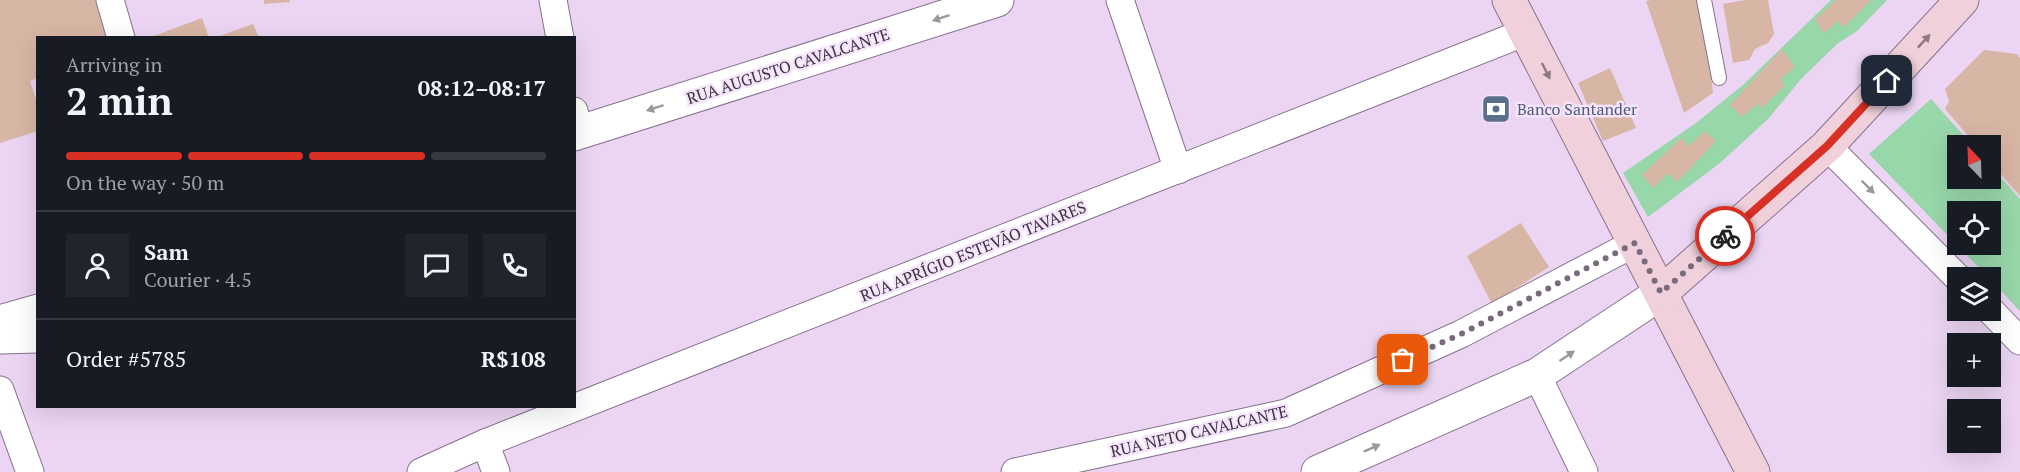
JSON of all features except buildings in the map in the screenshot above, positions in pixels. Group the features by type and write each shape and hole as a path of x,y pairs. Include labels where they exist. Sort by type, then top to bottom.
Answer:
{"main road":[{"path":"1509,0 1753,472"},
{"path":"1661,293 1827,146 1962,0"}],"street":[{"path":"110,0 121,36"},
{"path":"553,0 560,36"},
{"name":"RUA AUGUSTO CAVALCANTE","path":"576,129 997,0"},
{"path":"1120,0 1178,170"},
{"name":"RUA APRÍGIO ESTEVÃO TAVARES","path":"576,407 1526,32"},
{"path":"1827,146 1947,267"},
{"name":"RUA NETO CAVALCANTE","path":"1015,472 1286,413 1461,334 1635,243"},
{"path":"1318,472 1537,375 1661,293"},
{"path":"0,322 36,312"},
{"path":"2001,321 2020,341"},
{"path":"0,337 36,336"},
{"path":"1537,375 1584,472"},
{"path":"0,390 30,472"},
{"name":"RUA APRÍGIO ESTEVÃO TAVARES","path":"421,472 485,443 574,408"},
{"path":"485,443 496,472"}],"lane":[{"path":"1704,0 1719,78"}],"green space":[{"path":"1831,0 1887,0 1857,31 1837,44 1801,79 1768,119 1720,163 1648,217 1623,173 1696,123 1743,85"},
{"path":"1931,99 1963,135 1947,135 1947,189 2001,189 2001,177 2020,199 2020,311 2001,291 2001,267 1978,267 1967,255 2001,255 2001,201 1947,201 1947,235 1869,154"}],"way so far":[{"path":"1403,360 1461,334 1635,243 1661,293 1725,236"}],"place":[{"name":"Banco Santander","path":"1496,109"}],"route":[{"path":"1725,236 1827,146 1887,81"}]}
